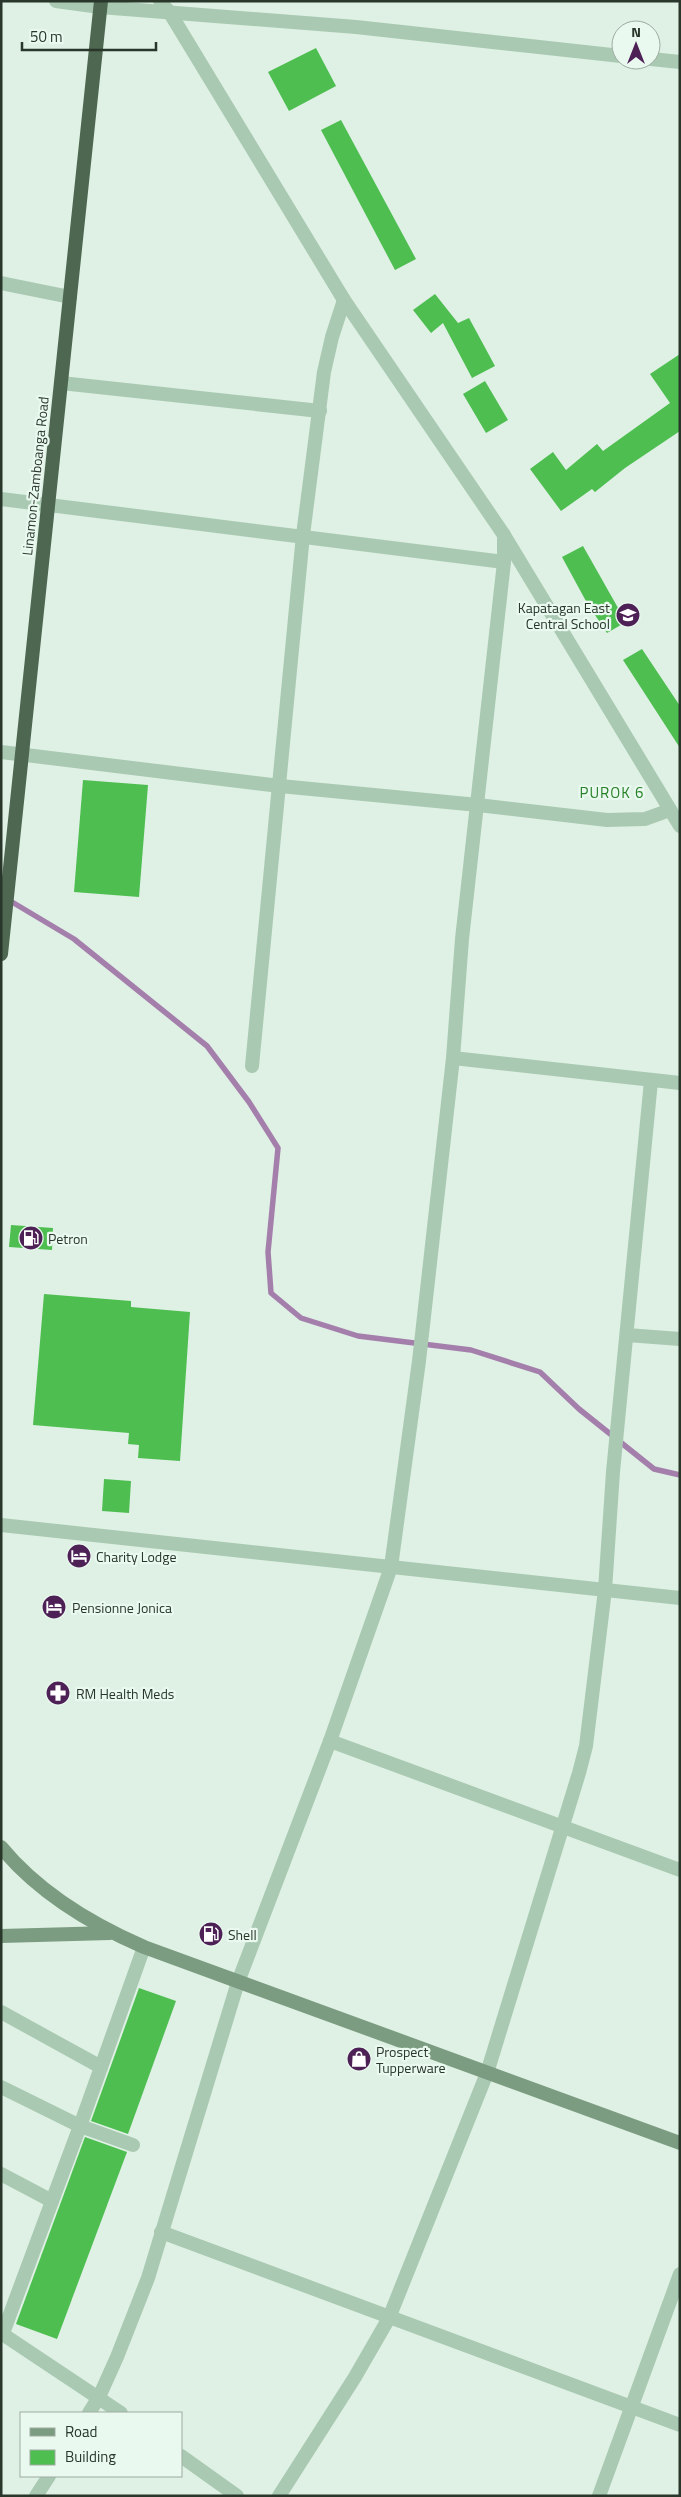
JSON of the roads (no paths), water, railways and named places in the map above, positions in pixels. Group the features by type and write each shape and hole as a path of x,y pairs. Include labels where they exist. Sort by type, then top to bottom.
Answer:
{"highway":[{"name":"Linamon-Zamboanga Road","path":"1,954 100,4"}],"main road":[{"path":"1,1847 14,1863 40,1886 111,1933 238,1982 680,2143"},
{"path":"1,1936 111,1933"}],"street":[{"path":"56,1 100,4 170,13 356,27 611,55"},
{"path":"160,1 170,13 344,300 504,535 680,826"},
{"path":"661,60 680,62"},
{"path":"1,283 70,298"},
{"path":"252,1066 303,535 324,372 332,337 344,300"},
{"path":"61,383 320,410"},
{"path":"1,499 303,535 504,562"},
{"path":"90,2412 99,2398 133,2318 238,1982 330,1741 391,1567 418,1361 453,1058 462,939 504,562 504,535"},
{"path":"1,752 280,786 629,821 645,819 670,810"},
{"path":"453,1058 680,1083"},
{"path":"280,2496 355,2377 389,2318 487,2073 586,1746 606,1590 612,1472 651,1081"},
{"path":"627,1335 680,1338"},
{"path":"1,1525 680,1598"},
{"path":"330,1741 680,1870"},
{"path":"120,2412 2,2333 80,2126 144,1947"},
{"path":"1,2012 101,2067"},
{"path":"1,2087 80,2126 133,2145"},
{"path":"1,2174 52,2201"},
{"path":"161,2232 680,2425"},
{"path":"599,2496 680,2274"},
{"path":"182,2457 237,2496"},
{"path":"36,2496 48,2477"}],"waterway":[{"path":"7,899 74,939 207,1046 249,1102 278,1148 268,1252 271,1293 301,1318 358,1336 471,1350 540,1372 579,1409 654,1469 680,1475"}],"place":[{"name":"Kapatagan East Central School","path":"628,615"},
{"name":"Petron","path":"31,1238"},
{"name":"Charity Lodge","path":"79,1556"},
{"name":"Pensionne Jonica","path":"54,1607"},
{"name":"RM Health Meds","path":"58,1693"},
{"name":"Shell","path":"211,1934"},
{"name":"Prospect Tupperware","path":"359,2059"}],"district":[{"name":"PUROK 6","path":"612,792"}]}
